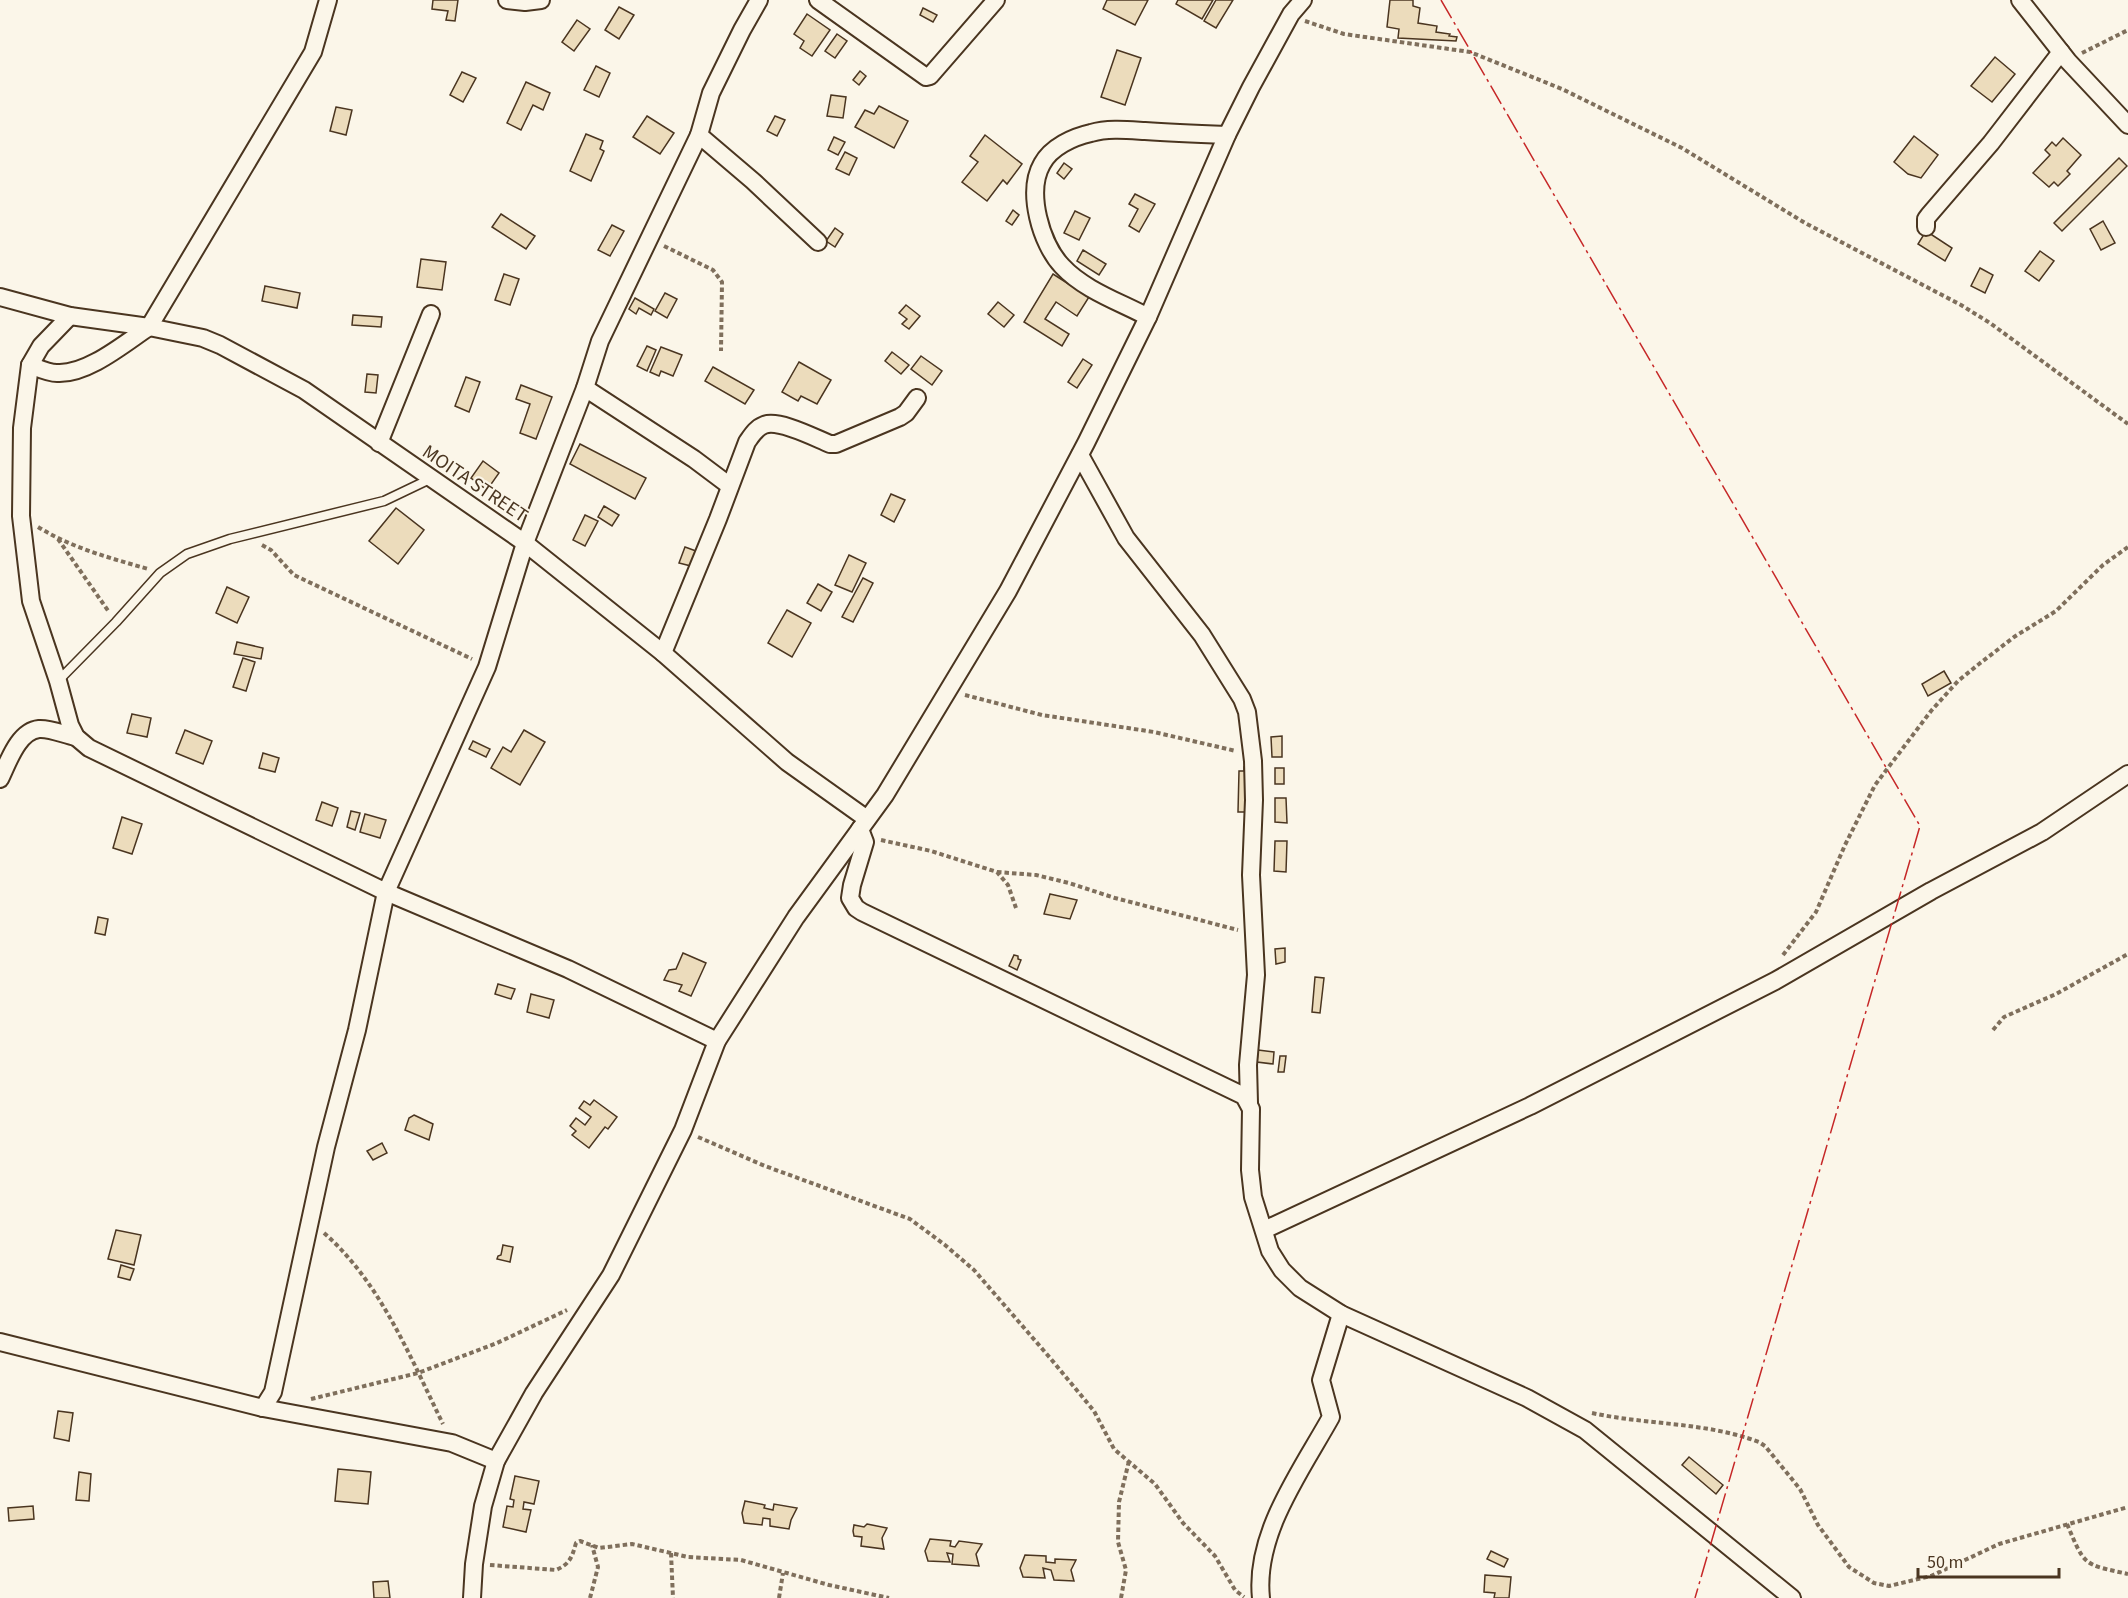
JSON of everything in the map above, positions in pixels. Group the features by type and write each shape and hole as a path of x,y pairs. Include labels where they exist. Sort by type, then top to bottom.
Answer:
{"street":[{"path":"30,364 52,373 71,372 115,351 149,327 314,52 328,0"},
{"path":"507,0 525,3 541,0"},
{"path":"263,1408 273,1392 326,1147 357,1030 386,892 487,667 525,543 585,388 600,341 699,135 711,93 759,0"},
{"path":"818,0 926,77 930,76 996,0"},
{"path":"2020,0 2064,56 2128,125"},
{"path":"472,1598 474,1564 483,1506 496,1461 534,1393 611,1275 683,1130 717,1041 796,917 885,795 946,690 1008,591 1080,455 1148,317 1227,135 1292,6"},
{"path":"1926,227 1929,215 2064,56"},
{"path":"1148,317 1082,282 1062,267 1049,249 1040,224 1035,192 1037,176 1042,163 1066,142 1092,132 1117,130 1227,135"},
{"path":"699,135 753,181 818,242"},
{"name":"MOITA STREET","path":"0,297 70,316 149,327 203,338 304,390 525,543 663,653 863,828"},
{"path":"379,443 431,314"},
{"path":"70,316 41,346 30,364 22,428 21,516 31,601 58,681 63,704 76,737"},
{"path":"585,388 694,459 730,486"},
{"path":"663,653 747,442 754,432 766,424 788,427 830,444 836,444 900,417 906,413 917,398"},
{"path":"1080,455 1126,538 1202,635 1242,699 1247,712 1254,800 1251,876 1256,975 1248,1065 1250,1170 1252,1197 1270,1251 1282,1270 1300,1288 1341,1314 1527,1398 1585,1431 1792,1598"},
{"path":"0,779 20,741 29,732 40,729 76,737 89,748 386,892 568,969 717,1041"},
{"path":"1263,1230 1530,1107 1776,981 1931,891 2042,832 2128,774"},
{"path":"863,828 865,843 850,898 856,908 1244,1096 1249,1103"},
{"path":"1261,1598 1260,1573 1266,1541 1279,1510 1330,1417 1321,1380 1341,1314"},
{"path":"0,1342 263,1408 452,1443 496,1461"}],"lane":[{"path":"58,681 160,573 187,554 246,535 384,501 430,479"}],"path":[{"path":"1292,6 1311,23 1344,34 1470,52 1562,89 1683,148 1805,223 1961,305 1990,323 2128,424"},
{"path":"2064,56 2128,30"},
{"path":"650,239 718,274 722,282 721,351"},
{"path":"21,516 58,539 89,552 160,573"},
{"path":"246,535 271,550 294,575 487,667"},
{"path":"58,539 116,622"},
{"path":"1776,981 1779,960 1816,912 1845,845 1875,785 1930,711 1958,681 2014,637 2056,611 2103,565 2128,547"},
{"path":"946,690 1042,715 1154,732 1252,755"},
{"path":"863,828 985,866 997,872 1036,875 1070,883 1115,898 1254,934"},
{"path":"997,872 1008,885 1016,908"},
{"path":"1993,1030 2004,1017 2056,994 2128,954"},
{"path":"683,1130 765,1166 910,1219 974,1270 1094,1411 1114,1449 1155,1484 1183,1523 1215,1556 1235,1590 1244,1598"},
{"path":"310,1221 339,1245 374,1290 452,1443"},
{"path":"303,1401 418,1373 497,1343 569,1309"},
{"path":"1584,1412 1620,1419 1682,1424 1759,1442 1765,1446 1800,1490 1818,1525 1849,1567 1875,1583 1889,1586 1931,1576 1999,1544 2128,1507"},
{"path":"1121,1598 1126,1570 1118,1542 1119,1502 1129,1461"},
{"path":"2067,1524 2080,1555 2085,1561 2093,1566 2128,1574"},
{"path":"474,1564 556,1570 566,1566 572,1559 578,1542 584,1541 603,1548 632,1544 688,1557 741,1560 829,1585 889,1598"},
{"path":"590,1598 598,1567 592,1545"},
{"path":"670,1553 672,1598"},
{"path":"779,1598 783,1573"}],"building":[{"path":"433,0 458,0 455,21 446,20 448,11 432,9"},
{"path":"1107,0 1148,0 1135,25 1103,9"},
{"path":"1178,0 1213,0 1202,19 1176,4"},
{"path":"1216,0 1233,0 1216,28 1204,21"},
{"path":"1390,0 1413,0 1413,6 1420,8 1418,23 1437,26 1436,32 1457,37 1456,41 1398,38 1399,29 1387,27"},
{"path":"619,7 634,15 619,39 605,30"},
{"path":"923,8 937,15 933,22 920,15"},
{"path":"807,14 830,30 812,56 800,48 804,41 794,34"},
{"path":"577,20 590,29 574,51 562,42"},
{"path":"837,34 847,41 835,58 825,51"},
{"path":"1117,50 1141,58 1125,105 1101,97"},
{"path":"1995,57 2015,74 1992,102 1971,86"},
{"path":"596,66 610,73 599,97 584,90"},
{"path":"860,71 866,76 859,85 853,80"},
{"path":"462,72 476,78 463,102 450,95"},
{"path":"526,82 550,93 543,110 533,105 521,130 507,123"},
{"path":"831,95 846,97 843,118 827,116"},
{"path":"879,106 908,121 894,148 855,127 865,110 874,114"},
{"path":"336,107 352,110 346,135 330,131"},
{"path":"647,116 674,133 660,154 633,137"},
{"path":"775,116 785,120 777,136 767,131"},
{"path":"586,134 603,141 600,149 604,151 591,181 570,171"},
{"path":"985,135 1022,164 1007,184 1003,180 987,201 962,182 978,162 970,156"},
{"path":"1914,136 1938,155 1921,178 1908,174 1894,162"},
{"path":"834,137 845,142 838,155 828,150"},
{"path":"2063,138 2081,155 2067,171 2070,174 2058,186 2054,182 2049,187 2033,173 2050,155 2045,150 2052,142 2056,146"},
{"path":"845,152 857,158 849,175 836,169"},
{"path":"2119,158 2127,166 2062,231 2054,223"},
{"path":"1064,163 1072,169 1064,179 1057,173"},
{"path":"1135,194 1155,204 1139,232 1129,226 1138,209 1129,204"},
{"path":"1013,210 1019,215 1012,225 1006,221"},
{"path":"1075,211 1090,218 1079,240 1064,233"},
{"path":"501,214 535,236 526,249 492,227"},
{"path":"2103,221 2115,243 2101,250 2090,229"},
{"path":"612,225 624,231 610,256 598,250"},
{"path":"835,228 843,234 835,247 826,241"},
{"path":"1926,231 1952,248 1945,261 1918,244"},
{"path":"1083,250 1106,264 1099,275 1077,261"},
{"path":"2040,251 2054,261 2039,281 2025,271"},
{"path":"421,259 446,262 442,290 417,287"},
{"path":"1980,268 1993,275 1985,293 1971,286"},
{"path":"504,274 519,279 510,305 495,300"},
{"path":"1053,274 1089,297 1077,316 1056,302 1045,319 1069,334 1062,346 1024,322"},
{"path":"265,286 300,293 297,308 262,301"},
{"path":"665,293 677,299 667,318 655,311"},
{"path":"635,298 654,309 651,315 639,308 636,314 629,309"},
{"path":"998,302 1014,315 1004,327 988,314"},
{"path":"906,305 920,316 909,329 902,324 907,319 899,313"},
{"path":"353,315 382,317 381,327 352,325"},
{"path":"647,346 656,350 647,371 637,366"},
{"path":"661,347 682,355 673,376 661,371 659,376 650,372"},
{"path":"892,352 909,365 901,374 885,361"},
{"path":"921,356 942,371 932,385 911,369"},
{"path":"1083,359 1092,365 1077,388 1068,382"},
{"path":"799,362 831,380 817,404 801,396 798,401 782,392"},
{"path":"713,367 754,390 745,404 705,381"},
{"path":"367,374 378,375 376,393 365,392"},
{"path":"466,377 480,382 469,412 455,406"},
{"path":"521,385 552,397 536,439 520,433 530,404 516,399"},
{"path":"580,444 646,478 635,499 570,464"},
{"path":"483,461 499,473 487,490 471,478"},
{"path":"891,494 905,500 894,522 881,515"},
{"path":"604,506 619,515 612,526 598,517"},
{"path":"396,508 424,530 398,564 369,541"},
{"path":"585,515 598,521 585,546 573,540"},
{"path":"685,547 696,551 691,566 679,563"},
{"path":"849,555 866,563 852,592 835,585"},
{"path":"863,578 873,583 853,622 842,617"},
{"path":"818,584 832,592 821,611 807,603"},
{"path":"227,587 249,597 237,623 216,613"},
{"path":"787,610 811,623 792,657 768,643"},
{"path":"237,642 263,648 261,659 234,654"},
{"path":"243,658 255,662 246,691 233,687"},
{"path":"1944,671 1951,683 1928,696 1922,684"},
{"path":"132,714 151,718 147,737 127,733"},
{"path":"185,730 212,741 203,764 176,753"},
{"path":"524,730 545,742 520,785 491,768 503,747 511,752"},
{"path":"1282,736 1282,757 1272,757 1271,737"},
{"path":"473,741 490,749 486,757 469,749"},
{"path":"263,753 279,758 275,772 259,768"},
{"path":"1244,767 1252,767 1251,812 1238,812 1239,771 1244,771"},
{"path":"1275,768 1284,768 1284,784 1275,784"},
{"path":"1275,798 1286,798 1287,823 1275,822"},
{"path":"322,802 338,808 332,826 316,820"},
{"path":"351,811 360,813 355,830 347,827"},
{"path":"365,814 386,820 380,838 360,832"},
{"path":"122,817 142,824 132,854 113,848"},
{"path":"1275,841 1287,841 1286,872 1274,871"},
{"path":"1050,894 1077,900 1070,919 1044,914"},
{"path":"98,917 108,919 105,935 95,933"},
{"path":"1285,948 1285,962 1276,964 1275,949"},
{"path":"683,953 706,963 691,996 679,991 682,985 664,980 669,970 676,969"},
{"path":"1014,955 1021,960 1017,970 1009,966"},
{"path":"1315,977 1324,978 1320,1013 1312,1012"},
{"path":"498,984 515,989 511,999 495,994"},
{"path":"531,994 554,1000 549,1018 527,1012"},
{"path":"1258,1050 1274,1052 1273,1064 1257,1062"},
{"path":"1280,1056 1286,1056 1284,1072 1278,1072"},
{"path":"594,1100 617,1117 608,1129 605,1127 589,1148 572,1135 576,1131 570,1126 576,1118 585,1125 591,1117 579,1108 584,1101 590,1105"},
{"path":"414,1115 433,1124 429,1140 405,1130 409,1118"},
{"path":"382,1143 387,1153 373,1160 367,1151"},
{"path":"116,1230 141,1235 134,1265 108,1259"},
{"path":"503,1245 513,1247 510,1262 497,1259 501,1255"},
{"path":"121,1265 134,1269 130,1280 118,1277"},
{"path":"58,1411 73,1413 69,1441 54,1438"},
{"path":"1689,1457 1723,1485 1716,1494 1682,1465"},
{"path":"338,1469 371,1472 368,1504 335,1501"},
{"path":"79,1472 91,1474 89,1501 76,1500"},
{"path":"515,1476 539,1481 534,1504 524,1502 523,1509 531,1510 526,1532 503,1527 507,1506 513,1507 514,1500 510,1499"},
{"path":"745,1501 765,1505 764,1508 773,1510 774,1504 797,1508 789,1529 770,1526 770,1519 763,1518 762,1525 744,1523 742,1513"},
{"path":"33,1506 34,1519 9,1521 8,1508"},
{"path":"867,1524 887,1528 882,1538 884,1549 861,1546 862,1537 854,1536 854,1525 864,1527"},
{"path":"930,1539 951,1541 950,1546 955,1547 959,1541 982,1544 976,1554 979,1566 952,1564 953,1554 947,1553 950,1562 928,1561 925,1551"},
{"path":"1491,1551 1508,1559 1504,1567 1487,1559"},
{"path":"1025,1555 1046,1556 1046,1562 1055,1563 1055,1559 1076,1560 1071,1570 1074,1581 1054,1580 1051,1570 1043,1568 1045,1578 1023,1577 1020,1568"},
{"path":"1485,1575 1511,1577 1509,1598 1494,1598 1495,1593 1484,1592"},
{"path":"388,1581 390,1598 374,1598 373,1582"}],"power":[{"path":"1441,0 1920,826 1695,1598"}]}
